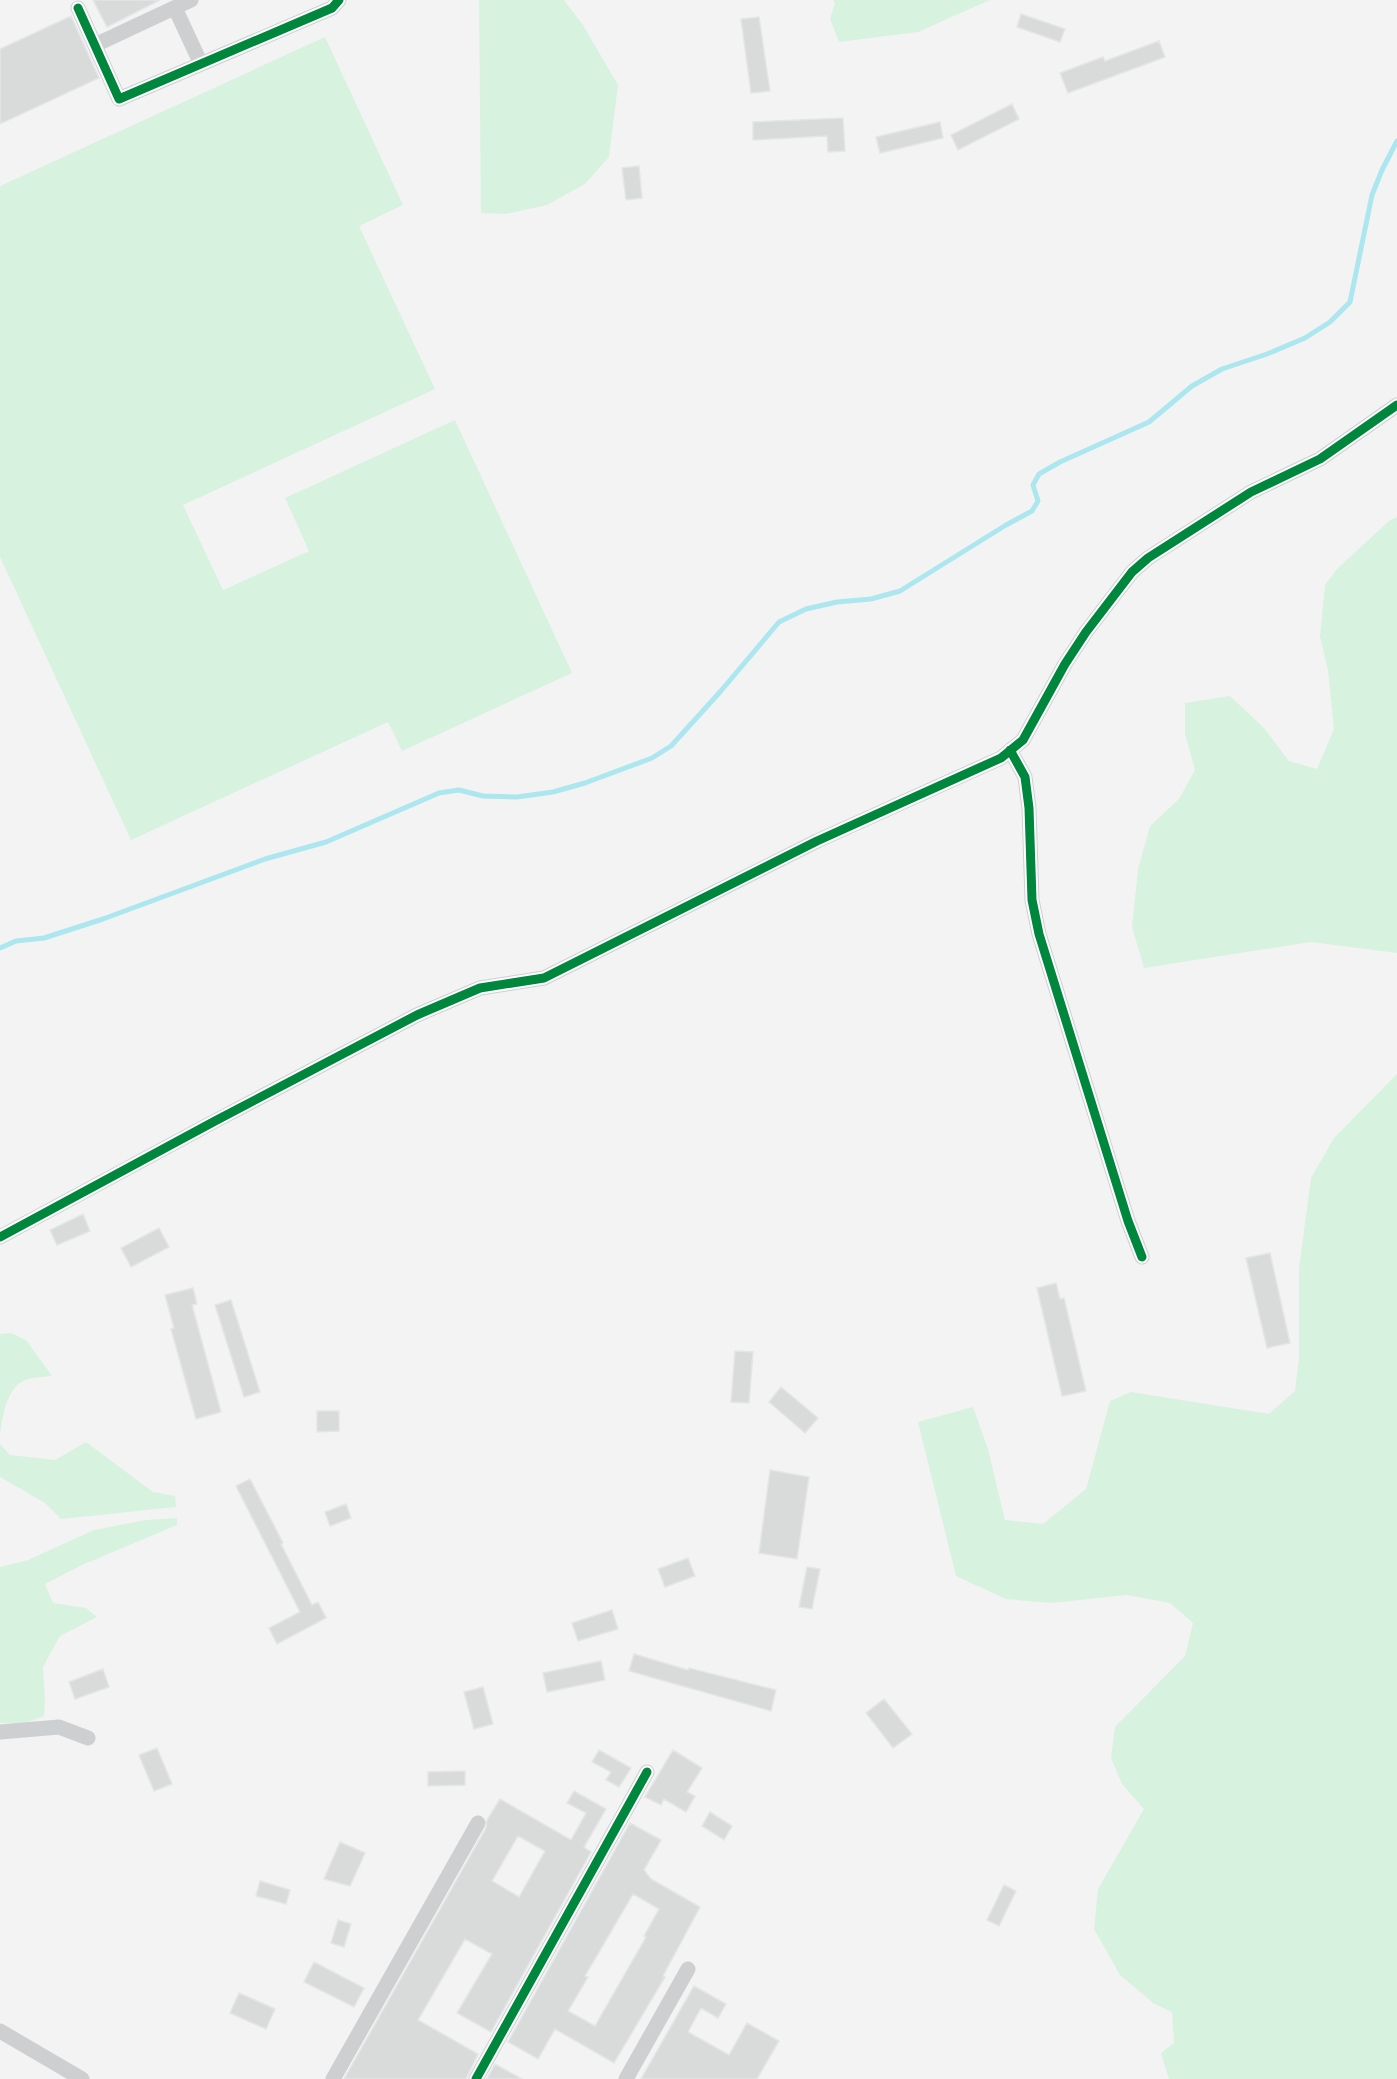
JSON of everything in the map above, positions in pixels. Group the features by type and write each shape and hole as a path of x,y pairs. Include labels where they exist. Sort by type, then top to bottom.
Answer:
{"street":[{"path":"95,45 191,0"},
{"path":"78,8 119,99 332,8 339,0"},
{"path":"176,8 201,64"},
{"path":"0,1236 417,1015 480,988 544,978 817,841 1001,758 1023,740 1065,664 1086,632 1132,573 1148,558 1251,492 1320,459 1397,405"},
{"path":"1010,750 1025,777 1029,808 1032,900 1039,934 1128,1221 1142,1257"},
{"path":"0,1732 59,1727 88,1738"},
{"path":"476,2079 647,1772"},
{"path":"333,2079 478,1823"},
{"path":"626,2079 688,1969"},
{"path":"0,2031 82,2079"}],"green space":[{"path":"479,0 564,0 583,25 618,85 609,157 585,184 547,205 506,214 481,213"},
{"path":"833,0 990,0 918,32 839,42 830,19 835,3"},
{"path":"325,37 403,205 359,226 435,389 183,505 223,590 309,551 285,498 455,420 572,673 402,751 388,722 131,840 0,557 0,186"},
{"path":"1397,517 1397,953 1311,942 1144,968 1132,927 1138,869 1150,826 1179,799 1195,770 1185,734 1185,703 1230,696 1264,728 1289,761 1317,769 1334,729 1328,671 1320,636 1325,585 1337,569 1390,520"},
{"path":"1397,1074 1397,2079 1169,2079 1161,2053 1174,2043 1172,2012 1153,2003 1120,1975 1094,1929 1098,1889 1144,1809 1122,1784 1111,1758 1115,1727 1185,1656 1193,1623 1170,1603 1127,1595 1051,1603 1006,1599 956,1576 918,1422 973,1407 988,1449 1005,1520 1043,1524 1086,1489 1110,1401 1131,1392 1269,1414 1295,1391 1299,1359 1299,1269 1311,1178 1334,1138"},
{"path":"11,1333 26,1340 52,1376 30,1379 17,1385 6,1405 0,1436 0,1334"},
{"path":"86,1442 153,1492 175,1496 176,1507 61,1519 45,1503 0,1477 0,1444 10,1455 55,1460"},
{"path":"177,1518 177,1525 82,1565 45,1584 53,1603 86,1608 97,1617 60,1636 43,1667 44,1716 23,1724 0,1723 0,1567 28,1560 94,1530 146,1520"}],"building":[{"path":"93,0 160,0 107,27"},
{"path":"1021,14 1065,29 1060,42 1017,27"},
{"path":"71,16 99,78 0,124 0,49"},
{"path":"759,17 770,91 751,93 741,19"},
{"path":"1159,41 1165,57 1068,93 1060,73 1103,57 1105,61"},
{"path":"1012,104 1019,119 958,150 951,135"},
{"path":"843,118 845,151 828,152 827,136 753,140 753,122"},
{"path":"940,122 943,138 880,153 876,137"},
{"path":"639,166 642,198 626,200 622,168"},
{"path":"83,1214 90,1231 57,1245 50,1230"},
{"path":"159,1228 169,1247 131,1267 121,1248"},
{"path":"1270,1253 1290,1343 1267,1348 1246,1258"},
{"path":"1056,1283 1060,1299 1064,1298 1086,1391 1062,1396 1037,1288"},
{"path":"193,1288 197,1304 192,1305 221,1412 196,1419 171,1329 174,1328 165,1295"},
{"path":"231,1300 260,1392 244,1397 215,1305"},
{"path":"735,1351 753,1352 749,1403 731,1402"},
{"path":"781,1387 818,1418 805,1433 769,1402"},
{"path":"317,1411 339,1411 339,1431 317,1432"},
{"path":"770,1470 809,1477 797,1559 759,1553"},
{"path":"250,1479 312,1605 318,1602 326,1618 277,1644 269,1628 300,1612 236,1486"},
{"path":"346,1504 351,1518 330,1526 325,1512"},
{"path":"688,1558 695,1576 665,1587 658,1569"},
{"path":"807,1567 820,1569 812,1609 799,1607"},
{"path":"612,1610 618,1629 578,1641 572,1623"},
{"path":"634,1654 688,1670 689,1668 776,1690 771,1711 629,1671"},
{"path":"601,1661 605,1680 547,1692 543,1673"},
{"path":"103,1669 109,1687 75,1699 69,1682"},
{"path":"483,1687 493,1724 474,1729 464,1692"},
{"path":"884,1699 912,1734 893,1748 866,1713"},
{"path":"157,1748 172,1784 154,1791 139,1755"},
{"path":"599,1750 631,1768 619,1787 606,1780 611,1772 592,1762"},
{"path":"673,1750 702,1768 687,1792 695,1796 686,1812 664,1799 661,1805 645,1797"},
{"path":"465,1771 465,1785 428,1786 428,1772"},
{"path":"574,1791 606,1809 584,1847 591,1852 491,2032 457,2013 492,1954 465,1939 418,2020 478,2054 466,2079 344,2079 486,1828 487,1820 500,1799 571,1840 586,1813 567,1803","holes":["518,1836 545,1851 519,1897 492,1881"]},
{"path":"710,1812 732,1826 724,1840 702,1826"},
{"path":"630,1823 661,1840 644,1870 651,1879 700,1907 663,1976 665,1977 614,2063 555,2029 538,2059 508,2042","holes":["633,1894 659,1909 644,1936 646,1937 595,2026 568,2011 588,1977 585,1976"]},
{"path":"340,1842 365,1853 350,1886 324,1879"},
{"path":"260,1881 290,1890 286,1904 256,1896"},
{"path":"1004,1885 1016,1891 999,1926 987,1920"},
{"path":"338,1920 351,1924 344,1947 331,1943"},
{"path":"314,1962 364,1988 354,2007 304,1982"},
{"path":"694,1986 726,2004 718,2018 701,2008 688,2032 729,2055 747,2023 779,2041 757,2079 641,2079"},
{"path":"239,1993 275,2009 266,2029 230,2013"},
{"path":"495,2064 522,2079 487,2079"}],"waterway":[{"path":"0,948 16,941 44,938 103,919 265,859 326,842 439,793 459,790 483,796 517,797 553,792 585,783 652,758 671,746 779,622 806,609 837,602 871,599 900,591 1032,511 1038,501 1033,485 1039,474 1060,462 1149,422 1192,386 1222,369 1305,338 1330,322 1350,302 1372,195 1397,141"}],"cycle path":[{"path":"78,8 119,99 332,8 339,0"},
{"path":"0,1237 417,1015 480,988 544,978 817,841 1001,758 1023,740 1065,664 1086,632 1132,572 1148,558 1251,492 1320,459 1397,405"},
{"path":"1010,750 1025,777 1029,808 1032,900 1039,934 1128,1221 1142,1257"},
{"path":"476,2079 647,1772"}]}
